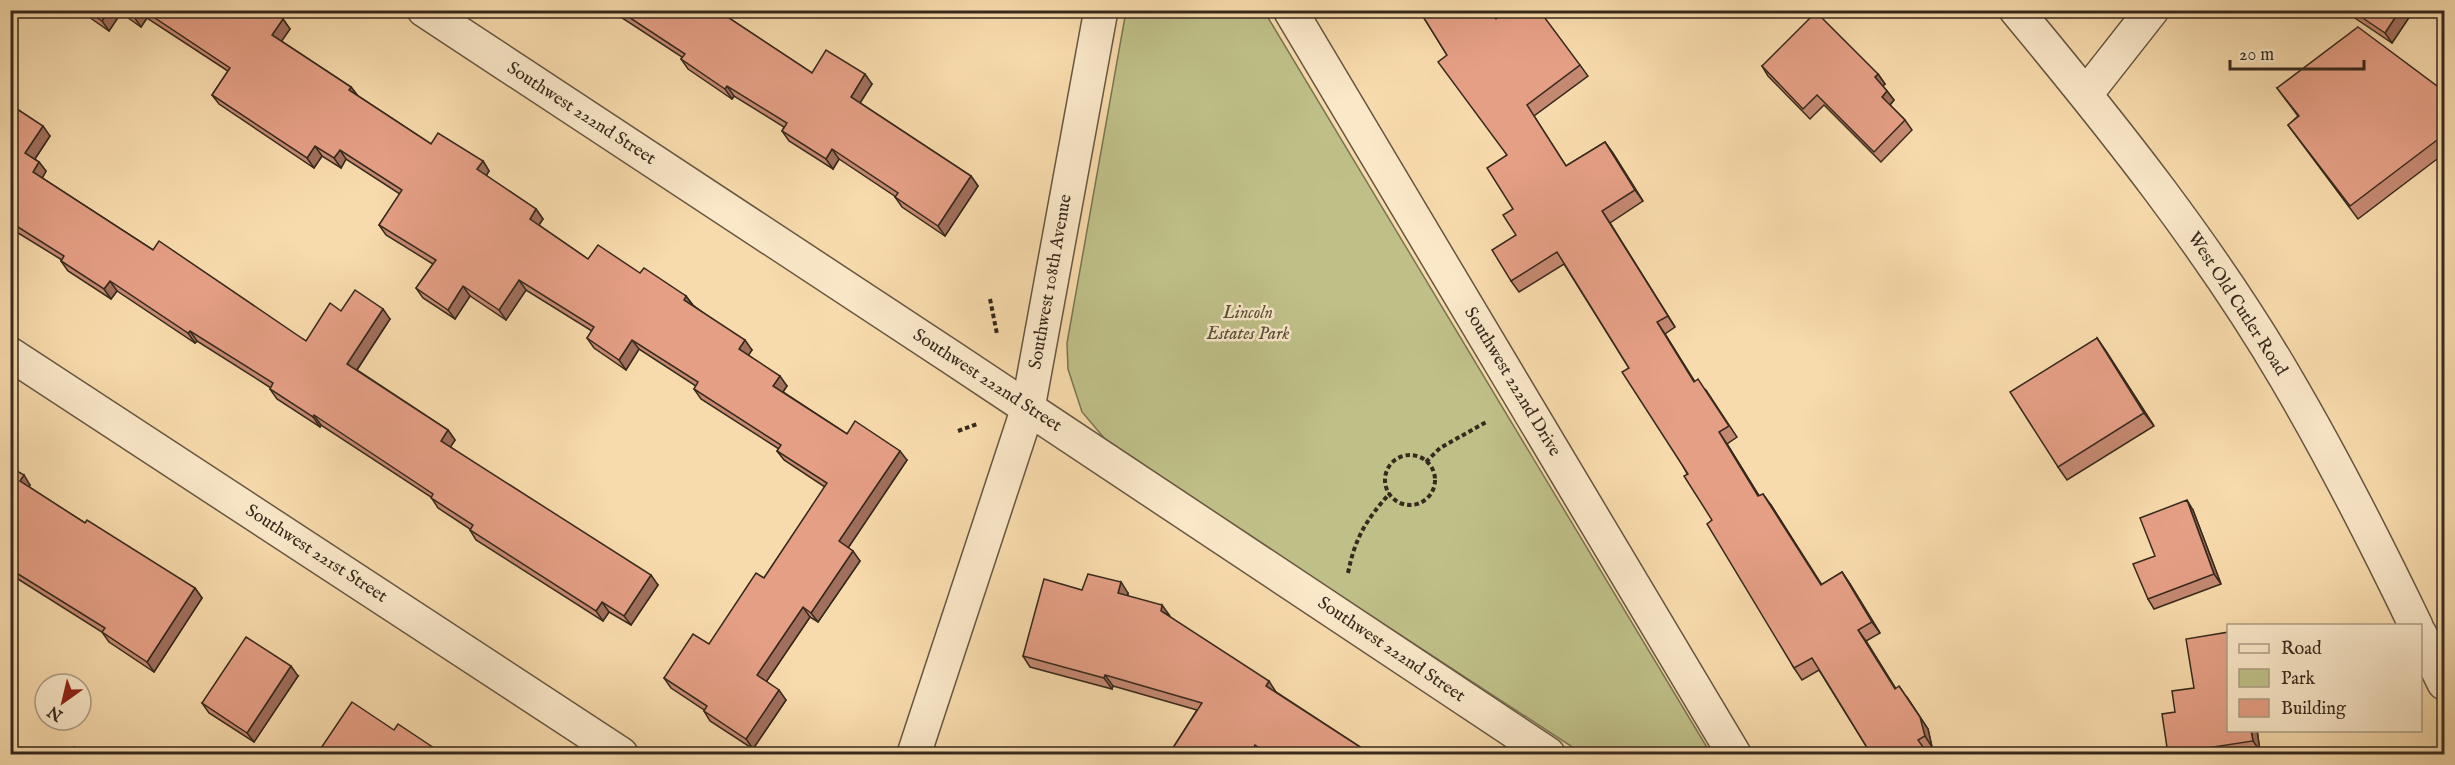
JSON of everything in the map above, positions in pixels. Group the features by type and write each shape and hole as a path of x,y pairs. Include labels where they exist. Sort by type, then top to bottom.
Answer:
{"street":[{"name":"Southwest 222nd Street","path":"424,10 1548,754"},
{"name":"Southwest 108th Avenue","path":"914,754 1028,408 1101,10"},
{"name":"Southwest 222nd Drive","path":"1290,10 1734,754"},
{"name":"West Old Cutler Road","path":"2016,10 2162,190 2229,289 2287,380 2382,556 2415,624"},
{"path":"2086,94 2152,10"},
{"name":"Southwest 221st Street","path":"10,354 621,754"},
{"path":"2422,636 2445,683"}],"path":[{"path":"990,299 997,334"},
{"path":"958,430 983,421"},
{"path":"1426,462 1440,448 1471,431"},
{"path":"1408,455 1417,456 1426,462 1434,472 1435,480 1429,496 1423,502 1407,505 1398,502 1390,493 1385,482 1386,474 1394,461 1408,455"},
{"path":"1350,565 1364,526 1390,493"}],"green space":[{"name":"Lincoln Estates Park","path":"1126,11 1264,11 1711,754 1583,754 1105,439 1082,412 1068,369 1067,343"}],"building":[{"path":"86,10 109,10 102,21"},
{"path":"125,10 139,10 134,17"},
{"path":"143,10 270,10 283,19 272,35 351,87 349,90 431,144 438,133 483,161 477,169 536,209 530,219 588,259 598,245 640,273 644,268 686,296 684,300 745,340 739,349 780,376 773,386 847,434 855,421 900,451 839,541 853,551 811,613 803,607 757,675 779,690 746,739 704,711 707,706 664,678 693,634 709,644 756,573 764,578 827,483 777,451 781,445 694,389 698,382 632,340 619,360 587,338 594,327 519,280 499,310 463,286 448,310 416,288 436,260 379,225 402,190 340,150 334,158 315,146 307,158 212,95 230,68"},
{"path":"618,10 717,10 812,73 826,50 865,74 851,97 971,176 938,226 895,197 898,193 832,149 826,159 782,131 787,123 727,86 725,89 681,59 685,54"},
{"path":"1419,10 1490,10 1496,19 1507,10 1539,10 1580,65 1527,105 1566,166 1605,142 1635,190 1602,211 1668,316 1657,322 1694,382 1698,379 1729,426 1719,432 1758,496 1763,494 1821,585 1842,572 1872,622 1858,630 1895,689 1899,686 1920,717 1925,736 1918,740 1928,754 1871,754 1812,658 1794,668 1707,524 1712,520 1684,476 1688,474 1622,372 1629,368 1557,252 1511,281 1492,250 1516,235 1503,215 1513,209 1487,168 1507,155 1438,62 1447,55"},
{"path":"2351,10 2400,10 2385,33"},
{"path":"1816,12 1878,74 1875,77 1887,91 1882,97 1905,120 1874,152 1817,95 1803,109 1762,66"},
{"path":"2358,27 2445,92 2445,134 2350,206 2288,125 2299,116 2277,88"},
{"path":"14,107 43,126 25,153 39,162 33,172 153,250 159,241 306,341 330,303 341,311 355,290 383,309 347,364 448,430 441,441 651,575 624,616 602,602 596,611 470,530 473,525 431,498 433,494 314,415 313,417 270,389 273,383 190,331 188,333 110,281 104,289 61,261 64,256 10,222 10,112"},
{"path":"2097,338 2144,413 2058,467 2010,392"},
{"path":"10,467 24,475 20,481 85,523 87,520 195,588 147,662 102,632 105,628 10,569"},
{"path":"2187,500 2214,574 2148,599 2133,564 2155,556 2140,518"},
{"path":"1088,574 1121,582 1118,593 1162,605 1161,611 1269,681 1266,686 1371,754 1268,754 1255,745 1250,754 1240,754 1226,748 1221,754 1177,754 1171,751 1202,703 1105,675 1104,678 1023,656 1044,579 1082,590"},
{"path":"2227,632 2227,732 2251,732 2253,741 2168,754 2162,714 2175,712 2172,691 2194,688 2186,639"},
{"path":"246,637 291,666 247,733 202,703"},
{"path":"352,702 394,730 398,724 443,754 317,754"},
{"path":"10,747 22,754 10,754"},
{"path":"74,747 85,754 69,754"}]}
